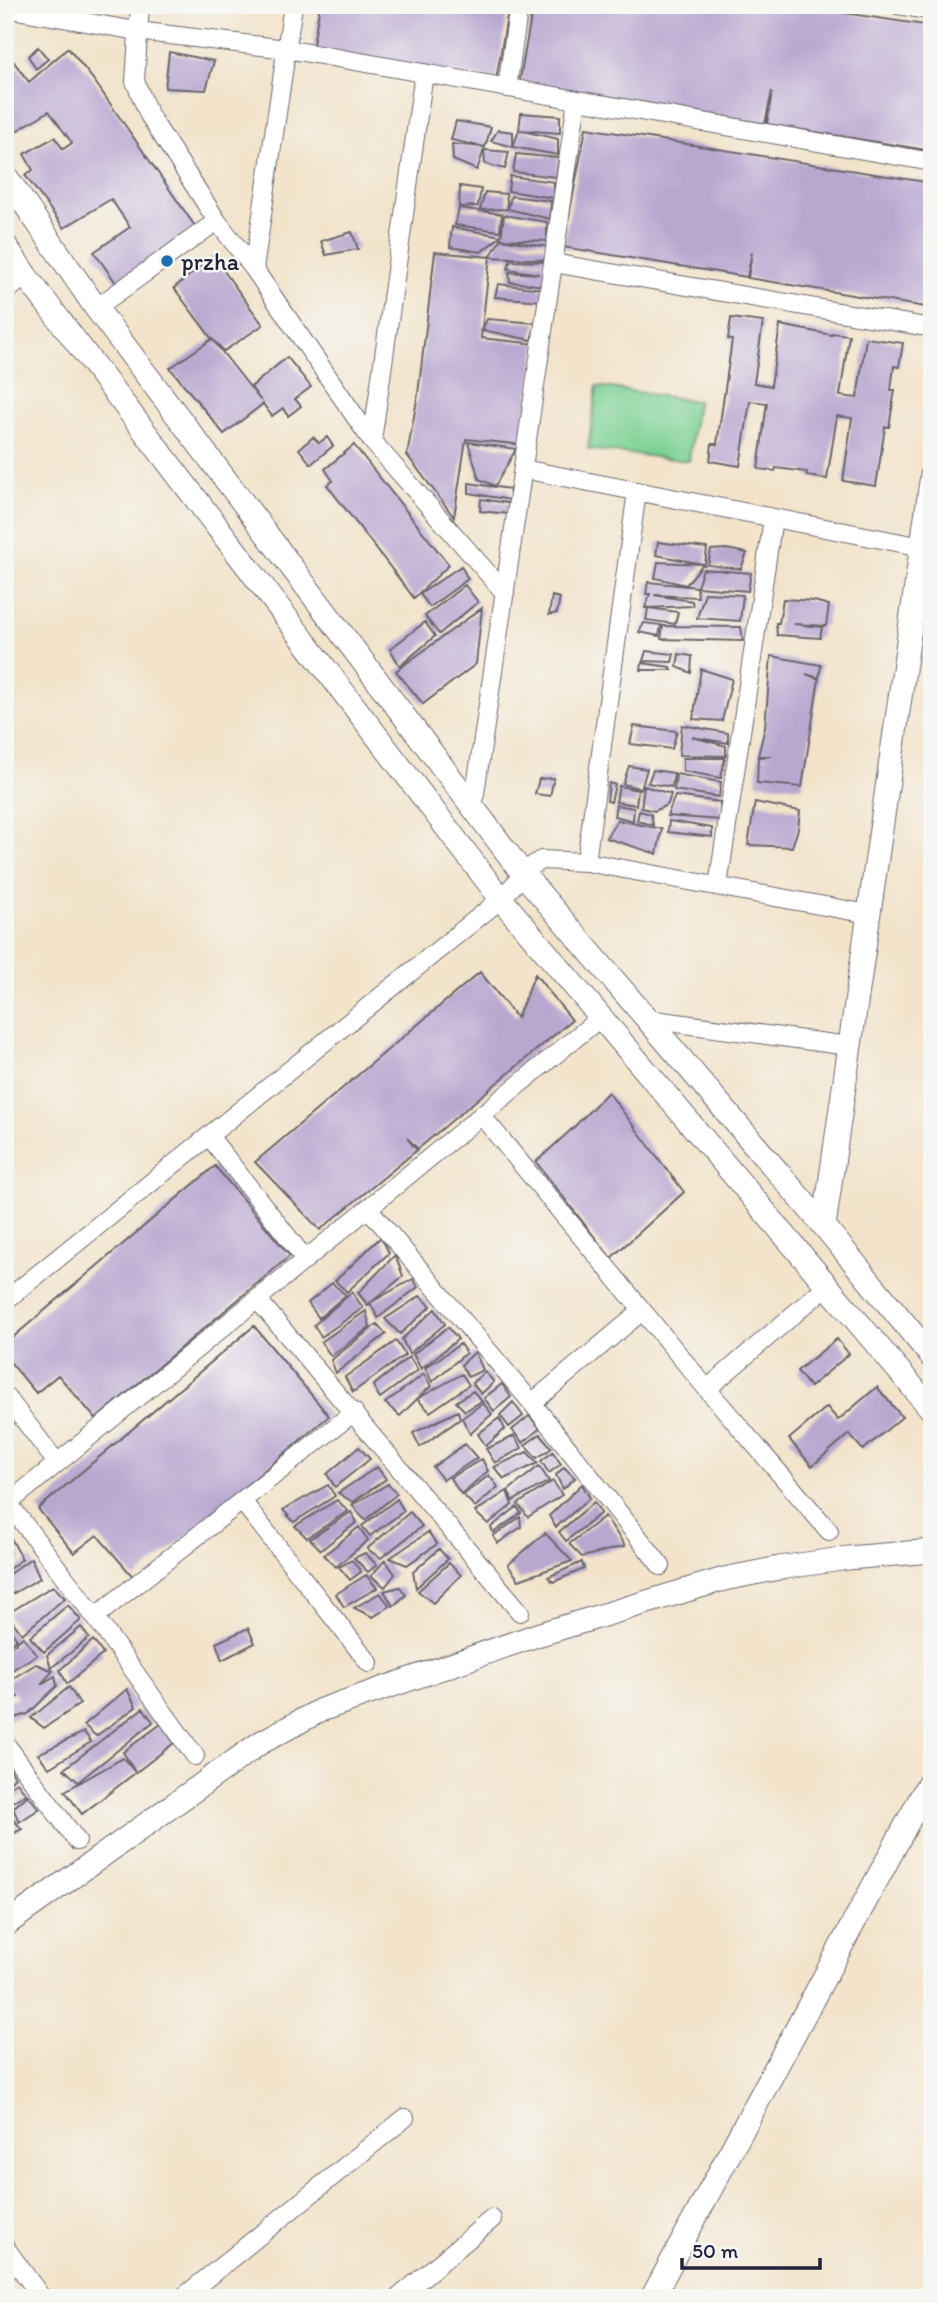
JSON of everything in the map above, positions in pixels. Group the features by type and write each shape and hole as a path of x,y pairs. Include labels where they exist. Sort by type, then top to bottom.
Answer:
{"street":[{"path":"140,5 135,81 149,115 217,221 254,269 372,441 505,593"},
{"path":"254,269 293,5"},
{"path":"507,88 519,5"},
{"path":"897,5 932,11"},
{"path":"5,8 137,31 286,49 932,162"},
{"path":"372,441 424,73"},
{"path":"473,807 577,100"},
{"path":"5,175 96,308 524,875 824,1226 932,1357"},
{"path":"96,308 217,221"},
{"path":"5,245 501,900 932,1410"},
{"path":"553,263 932,327"},
{"path":"5,292 26,276"},
{"path":"523,469 922,547"},
{"path":"824,1226 932,475"},
{"path":"586,862 637,491"},
{"path":"718,886 773,518"},
{"path":"5,1301 501,900 536,863 546,859 586,862 868,914"},
{"path":"195,1756 95,1617 7,1504 601,1017"},
{"path":"647,1019 849,1046"},
{"path":"481,1115 707,1389 829,1531"},
{"path":"209,1136 305,1259"},
{"path":"368,1208 532,1403 661,1566"},
{"path":"707,1389 828,1285"},
{"path":"257,1299 520,1612"},
{"path":"532,1403 642,1311"},
{"path":"5,1395 57,1463"},
{"path":"95,1617 354,1412"},
{"path":"242,1501 369,1663"},
{"path":"5,1925 239,1757 273,1734 321,1710 537,1635 724,1578 848,1558 932,1551"},
{"path":"5,1743 77,1841"},
{"path":"652,2298 932,1777"},
{"path":"182,2298 405,2118"},
{"path":"398,2298 492,2220"},
{"path":"8,2257 42,2298"}],"green space":[{"path":"597,386 697,401 689,461 588,449"}],"building":[{"path":"320,5 509,5 496,80 312,50"},
{"path":"533,5 790,5 932,26 932,151 767,124 772,91 765,124 519,85"},
{"path":"38,47 48,59 36,69 28,56"},
{"path":"68,48 93,79 199,232 119,287 94,252 130,227 111,199 64,228 25,175 33,170 24,154 55,137 63,149 72,143 49,111 5,138 5,61 10,57 29,82"},
{"path":"169,52 214,61 206,90 165,88"},
{"path":"521,113 560,116 560,133 519,130"},
{"path":"456,121 491,127 485,147 451,140"},
{"path":"586,128 932,183 932,308 748,278 752,252 747,277 563,247"},
{"path":"498,130 513,132 513,147 491,141"},
{"path":"519,130 558,139 558,155 513,147"},
{"path":"452,144 485,147 477,170 453,160"},
{"path":"484,150 509,152 505,169 485,164"},
{"path":"516,154 559,158 556,177 513,172"},
{"path":"510,176 554,182 554,198 508,191"},
{"path":"460,186 481,189 478,206 459,207"},
{"path":"485,192 506,194 508,209 480,210"},
{"path":"511,196 551,201 550,219 508,209"},
{"path":"459,208 502,214 500,231 455,225"},
{"path":"504,215 547,222 547,241 501,239"},
{"path":"452,227 501,236 481,252 450,247"},
{"path":"352,232 358,249 326,255 321,241"},
{"path":"501,239 549,247 544,260 490,257"},
{"path":"435,252 490,257 481,338 536,344 524,445 466,439 454,517 407,455 418,394"},
{"path":"213,256 263,325 224,351 174,288"},
{"path":"511,258 515,261 550,262 545,286 510,282 509,272 539,274 508,269"},
{"path":"498,284 544,289 541,301 495,297"},
{"path":"731,318 763,322 754,383 771,386 780,325 832,335 849,335 840,396 857,398 866,338 903,343 899,367 894,366 891,390 895,390 889,427 885,427 876,486 843,481 852,418 837,416 827,479 806,476 807,472 758,469 767,403 750,401 740,466 710,461 712,444 717,444 732,340 728,339"},
{"path":"487,319 536,323 531,340 482,330"},
{"path":"212,339 261,401 251,387 287,357 311,387 295,399 301,406 288,416 283,408 272,416 263,404 224,434 170,368"},
{"path":"313,437 319,443 327,437 333,446 311,464 299,449"},
{"path":"468,442 516,449 495,486 479,479"},
{"path":"354,445 449,565 414,598 327,485 333,481 325,469"},
{"path":"469,483 509,489 511,500 469,493"},
{"path":"481,499 514,504 509,514 480,511"},
{"path":"658,542 707,548 705,565 656,555"},
{"path":"726,549 747,553 741,569 708,565 711,550"},
{"path":"658,562 703,564 686,585 655,578"},
{"path":"461,566 468,579 430,607 420,594"},
{"path":"703,569 751,573 748,591 697,587"},
{"path":"648,582 697,587 698,597 654,595 692,601 693,606 645,608 650,594 646,594"},
{"path":"465,585 478,602 439,634 425,616"},
{"path":"705,593 743,595 740,621 697,618"},
{"path":"552,596 560,598 557,613 549,615"},
{"path":"783,599 829,605 826,626 794,624 822,627 820,638 777,635 776,623 779,623"},
{"path":"482,608 476,664 423,704 396,671"},
{"path":"648,608 678,612 675,624 646,620"},
{"path":"425,622 435,636 400,666 390,649"},
{"path":"644,623 661,625 659,636 639,632"},
{"path":"663,626 741,627 743,641 661,639"},
{"path":"646,651 674,654 672,662 643,661"},
{"path":"679,654 692,656 691,673 677,667"},
{"path":"771,656 821,665 819,678 806,674 819,679 802,787 757,783 758,757 772,756 758,756 765,727"},
{"path":"642,663 670,667 672,670 641,670"},
{"path":"701,669 732,679 722,721 693,719"},
{"path":"682,725 728,733 728,743 692,737 726,746 726,756 679,755"},
{"path":"634,726 677,731 672,749 630,744"},
{"path":"683,758 725,758 721,778 683,771"},
{"path":"629,766 647,769 641,789 623,784"},
{"path":"653,770 674,773 672,787 648,783"},
{"path":"676,774 721,782 719,797 674,790"},
{"path":"554,778 550,796 535,794 539,779"},
{"path":"609,783 615,785 611,802 607,801"},
{"path":"619,786 638,790 636,805 616,802"},
{"path":"644,786 671,794 668,804 655,811 641,808"},
{"path":"675,796 720,802 721,820 667,816"},
{"path":"755,802 800,811 792,847 748,845"},
{"path":"616,805 634,808 633,821 614,816"},
{"path":"639,811 651,814 653,825 637,821"},
{"path":"617,820 662,829 657,854 606,838"},
{"path":"669,821 712,828 712,837 668,832"},
{"path":"480,972 517,1018 535,974 572,1020 418,1149 407,1138 417,1150 320,1230 255,1162"},
{"path":"608,1092 684,1192 611,1258 536,1162"},
{"path":"215,1166 290,1256 96,1419 58,1375 36,1393 5,1356 5,1344"},
{"path":"381,1237 389,1253 347,1292 335,1281"},
{"path":"395,1255 403,1276 368,1305 358,1293"},
{"path":"413,1279 418,1287 378,1318 370,1303"},
{"path":"332,1283 346,1295 319,1318 308,1303"},
{"path":"352,1292 363,1308 321,1337 314,1325"},
{"path":"420,1296 431,1306 400,1334 385,1319"},
{"path":"435,1309 445,1324 409,1354 402,1339"},
{"path":"366,1311 370,1327 331,1356 321,1342"},
{"path":"377,1324 386,1334 336,1373 331,1360"},
{"path":"254,1326 329,1416 135,1579 97,1535 74,1553 38,1509"},
{"path":"448,1327 458,1339 421,1369 413,1354"},
{"path":"837,1339 849,1354 810,1387 797,1371"},
{"path":"396,1341 405,1355 353,1392 345,1377"},
{"path":"460,1344 466,1353 432,1382 425,1368"},
{"path":"475,1352 483,1370 468,1377 461,1365"},
{"path":"409,1357 418,1370 380,1398 373,1386"},
{"path":"485,1372 494,1382 481,1394 472,1383"},
{"path":"424,1374 431,1386 400,1416 385,1403"},
{"path":"462,1374 469,1385 430,1412 417,1399"},
{"path":"502,1384 511,1397 494,1411 484,1398"},
{"path":"877,1387 902,1417 863,1450 849,1434 812,1466 789,1439 827,1407 838,1420"},
{"path":"473,1391 482,1401 465,1411 456,1402"},
{"path":"513,1402 523,1416 509,1427 500,1415"},
{"path":"483,1403 492,1414 470,1434 462,1418"},
{"path":"458,1411 460,1419 420,1447 413,1433"},
{"path":"529,1416 540,1428 523,1443 512,1430"},
{"path":"499,1418 505,1429 486,1446 478,1434"},
{"path":"540,1434 552,1448 537,1458 525,1445"},
{"path":"514,1436 522,1448 495,1463 486,1449"},
{"path":"465,1444 477,1458 443,1480 433,1467"},
{"path":"359,1447 370,1459 335,1487 327,1474"},
{"path":"527,1452 538,1463 504,1479 494,1467"},
{"path":"553,1452 561,1464 549,1473 541,1461"},
{"path":"482,1459 488,1471 461,1494 450,1478"},
{"path":"539,1466 549,1481 513,1501 508,1491"},
{"path":"377,1467 386,1479 353,1502 338,1493"},
{"path":"564,1467 575,1478 563,1489 556,1475"},
{"path":"489,1475 498,1487 475,1507 463,1495"},
{"path":"553,1481 562,1495 528,1517 518,1504"},
{"path":"388,1484 397,1494 365,1520 352,1505"},
{"path":"582,1484 590,1498 556,1527 549,1516"},
{"path":"328,1485 335,1496 294,1522 283,1510"},
{"path":"507,1491 512,1505 488,1524 475,1512"},
{"path":"397,1499 404,1511 370,1536 362,1526"},
{"path":"337,1500 348,1511 307,1538 295,1526"},
{"path":"594,1502 601,1513 566,1541 559,1532"},
{"path":"517,1507 521,1513 493,1533 491,1527"},
{"path":"351,1512 357,1522 321,1550 310,1539"},
{"path":"410,1512 422,1526 381,1558 367,1549"},
{"path":"605,1516 625,1546 582,1557 569,1544"},
{"path":"520,1517 521,1527 498,1543 493,1536"},
{"path":"359,1527 368,1540 336,1567 324,1555"},
{"path":"428,1532 437,1544 407,1565 390,1558"},
{"path":"545,1533 572,1561 519,1580 508,1565"},
{"path":"12,1540 22,1559 5,1572 5,1546"},
{"path":"439,1549 448,1559 416,1588 413,1572"},
{"path":"365,1553 377,1565 368,1572 354,1558"},
{"path":"31,1558 40,1578 5,1598 5,1577"},
{"path":"352,1560 361,1572 350,1580 339,1567"},
{"path":"385,1560 395,1574 385,1587 371,1576"},
{"path":"582,1562 584,1569 553,1582 548,1577"},
{"path":"449,1563 461,1575 433,1603 418,1591"},
{"path":"366,1575 377,1588 344,1607 336,1594"},
{"path":"53,1586 65,1598 22,1634 7,1614"},
{"path":"400,1587 406,1595 393,1606 384,1591"},
{"path":"380,1593 390,1606 373,1617 354,1608"},
{"path":"68,1605 81,1620 44,1652 30,1637"},
{"path":"8,1627 17,1639 5,1647 5,1629"},
{"path":"81,1627 89,1638 51,1668 47,1655"},
{"path":"248,1628 255,1643 222,1660 216,1643"},
{"path":"23,1637 37,1655 5,1674 5,1652"},
{"path":"93,1640 103,1654 67,1684 60,1670"},
{"path":"36,1664 53,1671 41,1684 55,1676 57,1686 28,1714 8,1720 5,1716 5,1699 13,1700 18,1697 5,1683"},
{"path":"69,1687 80,1704 44,1728 31,1718"},
{"path":"127,1689 136,1707 96,1736 84,1725"},
{"path":"143,1708 153,1722 78,1782 64,1769"},
{"path":"161,1724 174,1743 82,1814 65,1791 123,1758 135,1772 123,1752"},
{"path":"84,1732 91,1742 49,1768 38,1754"},
{"path":"5,1760 15,1777 5,1786"},
{"path":"17,1782 26,1794 10,1803 5,1790"},
{"path":"28,1795 39,1809 19,1822 13,1808"},
{"path":"7,1813 22,1829 5,1838 5,1815"}],"place":[{"name":"przha","path":"167,261"}]}
